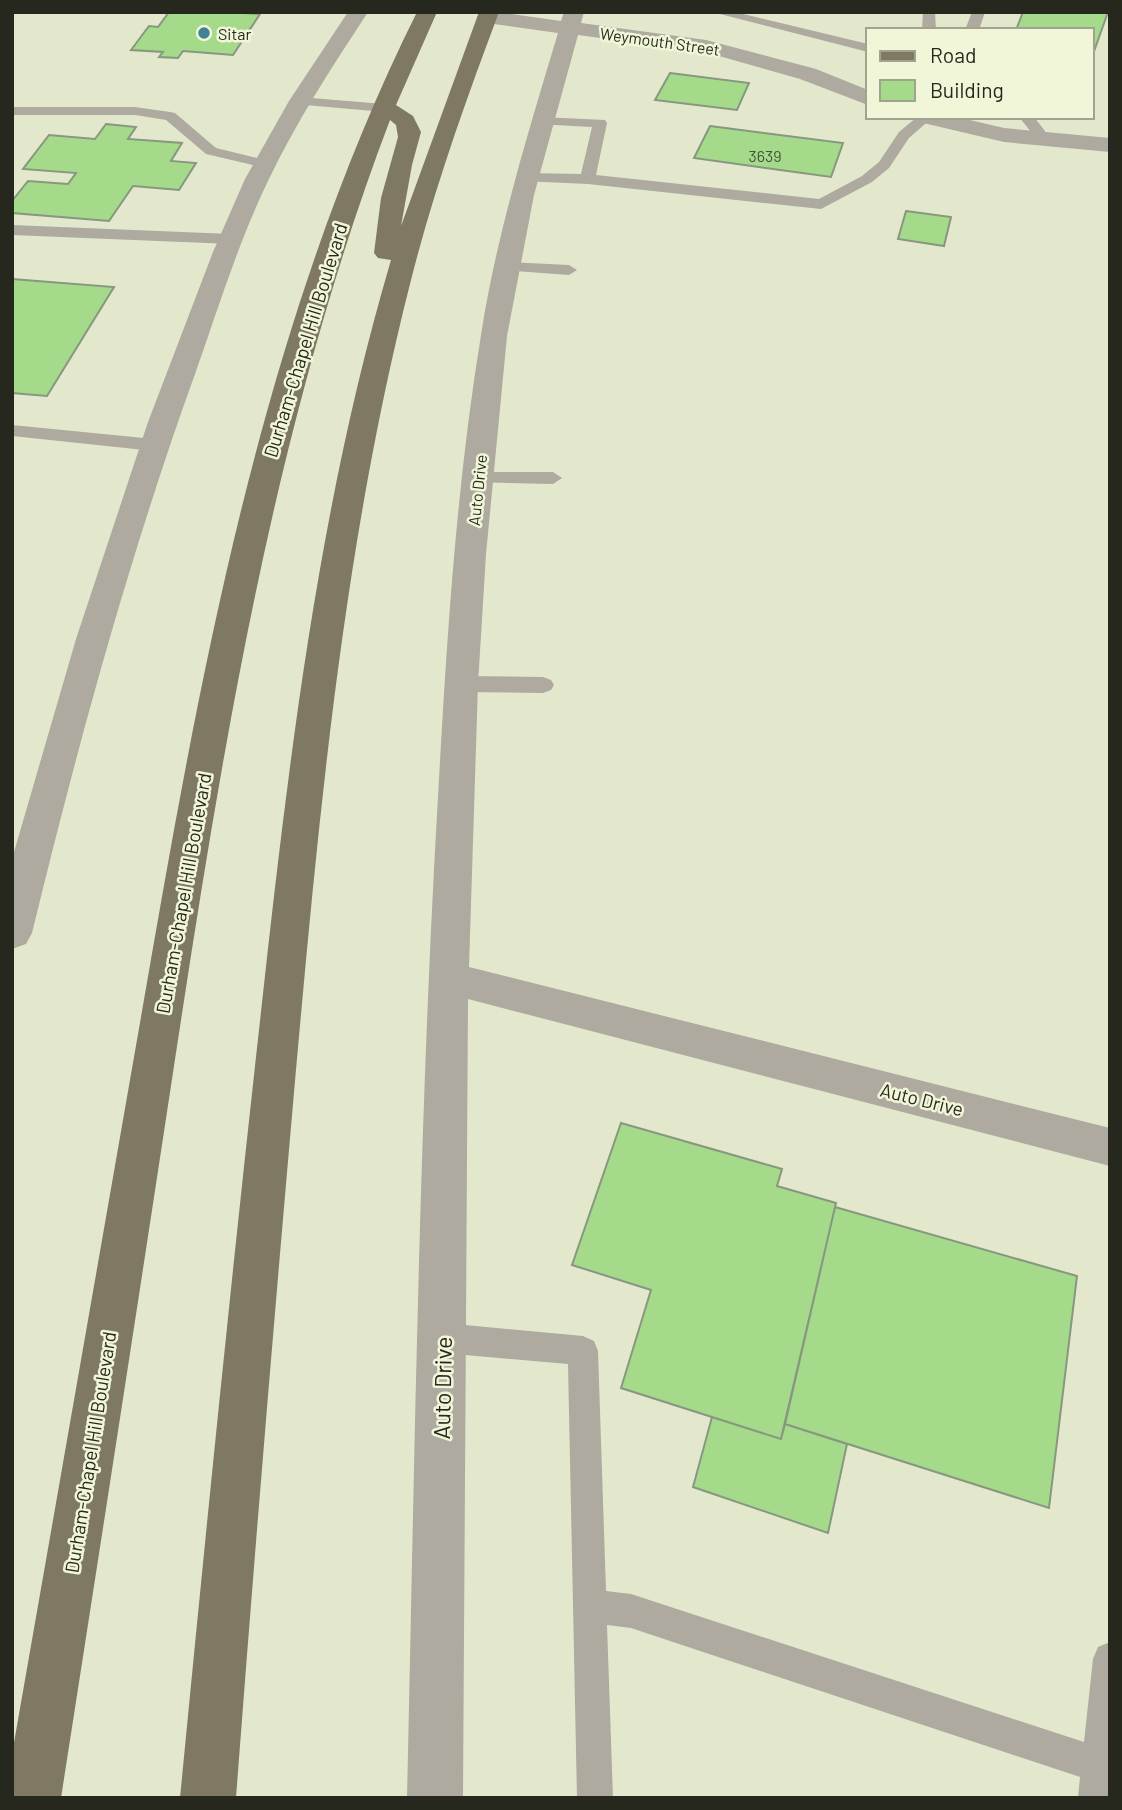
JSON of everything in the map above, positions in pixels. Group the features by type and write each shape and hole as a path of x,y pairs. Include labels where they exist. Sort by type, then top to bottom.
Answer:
{"main road":[{"name":"Durham-Chapel Hill Boulevard","path":"33,1798 189,850 230,625 269,455 308,317 384,108 427,12"},
{"path":"208,1798 241,1401 299,834 332,604 359,449 389,314 481,14"},
{"path":"384,108 401,117 408,125 410,134 401,162 387,237 389,314"}],"street":[{"path":"12,933 100,611 154,445 231,239 265,164 299,101 358,12"},
{"name":"Weymouth Street","path":"481,14 572,21 716,48 808,74 866,96"},
{"name":"Auto Drive","path":"435,1798 445,1070 461,684 478,478 494,336 541,121 572,21"},
{"path":"936,119 1004,135 1110,145"},
{"name":"Auto Drive","path":"449,978 1110,1147"}],"lane":[{"path":"718,12 866,48"},
{"path":"299,101 384,108"},
{"path":"12,111 135,111 170,116 211,151 265,164"},
{"path":"527,178 588,179 821,204 867,179 884,165 904,135 924,119"},
{"path":"1028,119 1045,140"},
{"path":"541,121 600,123 588,179"},
{"path":"12,230 231,239"},
{"path":"507,267 569,270"},
{"path":"12,430 154,445"},
{"path":"478,478 553,478"},
{"path":"461,684 543,685"},
{"path":"443,1338 583,1351 595,1798"},
{"path":"590,1606 631,1611 1098,1781 1110,1659"}],"building":[{"path":"169,12 260,14 233,55 183,51 178,58 159,57 163,52 131,50 149,26 158,27"},
{"path":"1023,12 1108,12 1094,51 1094,28 1017,28"},
{"path":"670,73 749,83 737,110 655,100"},
{"path":"106,124 136,127 128,139 182,143 171,161 196,163 179,190 133,186 109,221 12,213 12,201 28,181 68,184 76,173 23,169 49,135 95,139"},
{"path":"710,126 843,143 831,177 694,158"},
{"path":"906,211 951,217 944,246 898,239"},
{"path":"12,279 114,287 47,396 12,393"},
{"path":"621,1123 782,1169 777,1186 836,1203 781,1439 621,1388 651,1290 572,1265"},
{"path":"835,1207 1077,1276 1049,1508 785,1424"},
{"path":"712,1417 781,1439 785,1424 847,1444 828,1533 693,1487"}],"place":[{"name":"Sitar","path":"204,33"}]}
